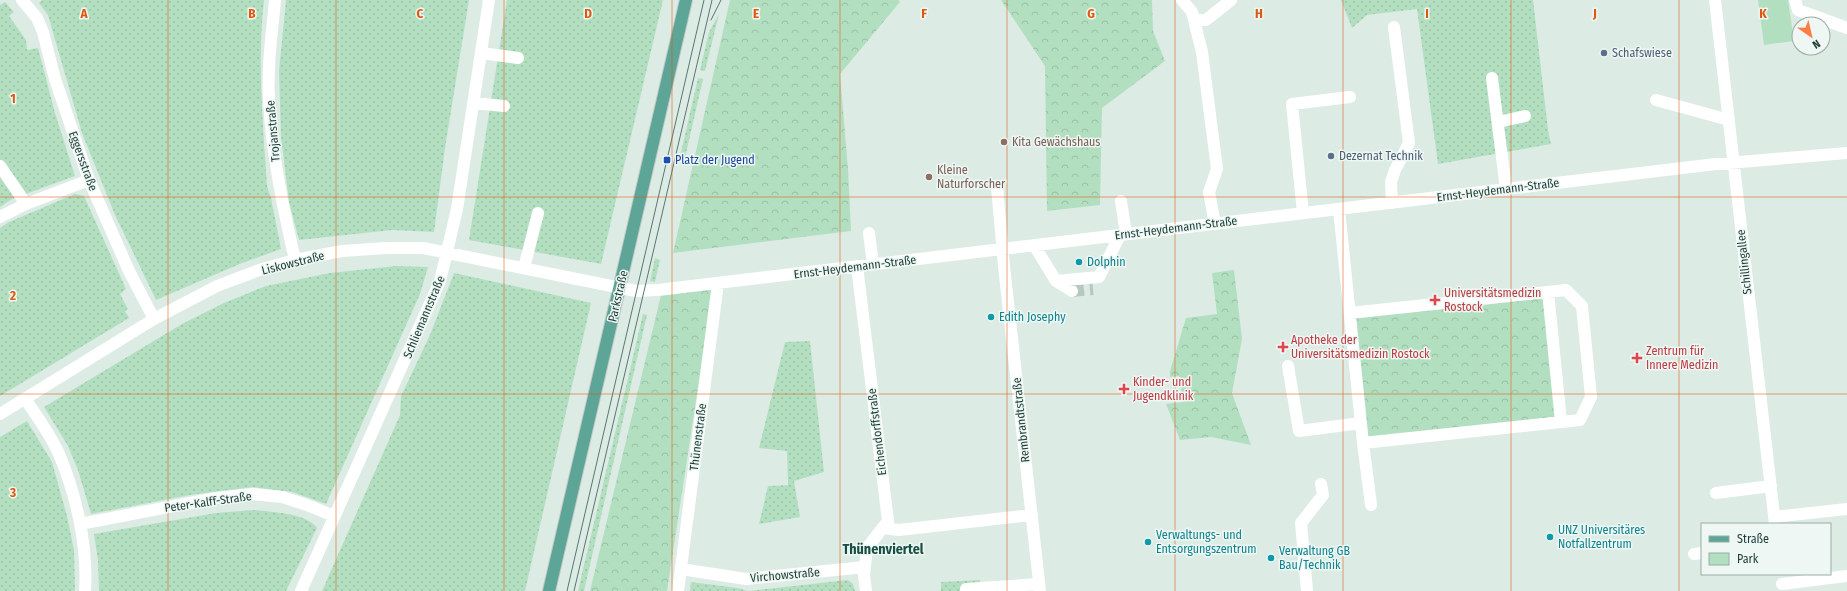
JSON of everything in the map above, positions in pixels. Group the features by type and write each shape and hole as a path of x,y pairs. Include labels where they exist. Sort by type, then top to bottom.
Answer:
{"main road":[{"name":"Parkstraße","path":"549,591 686,0"}],"street":[{"name":"Trojanstraße","path":"275,0 271,40 269,99 273,144 280,193 295,260"},
{"name":"Schliemannstraße","path":"300,591 440,281 448,253 457,209 489,0"},
{"path":"1182,0 1192,12 1202,52 1217,169 1209,192 1215,224"},
{"path":"1194,20 1206,20 1230,0"},
{"name":"Schillingallee","path":"1715,0 1775,520"},
{"path":"1795,0 1798,10 1847,28"},
{"name":"Eggersstraße","path":"27,2 37,18 43,32 59,92 89,180 129,271 154,319"},
{"path":"1392,203 1393,176 1409,143 1394,27"},
{"path":"481,53 518,58"},
{"path":"1492,78 1506,189"},
{"path":"1303,214 1292,104 1350,97"},
{"path":"1656,100 1729,120"},
{"path":"474,103 504,106"},
{"path":"1498,122 1525,116"},
{"name":"Ernst-Heydemann-Straße","path":"619,287 636,291 718,283 1715,164 1847,153"},
{"path":"0,166 26,204"},
{"path":"0,217 26,204 89,180"},
{"name":"Rembrandtstraße","path":"997,187 1002,249 1039,588"},
{"path":"1093,289 1123,235 1121,201"},
{"path":"1339,209 1363,443 1371,504"},
{"path":"524,268 538,213"},
{"path":"869,233 873,264"},
{"path":"1034,245 1056,280 1072,291"},
{"name":"Liskowstraße","path":"0,414 154,319 217,286 295,260 342,251 386,248 423,248 619,287"},
{"name":"Eichendorffstraße","path":"857,266 888,520 867,548 865,567 866,591"},
{"path":"1056,280 1099,277"},
{"name":"Thünenstraße","path":"678,591 718,283"},
{"path":"1350,313 1566,290 1582,306 1591,397 1580,420 1363,443"},
{"path":"1548,292 1561,422"},
{"path":"1288,366 1299,431 1361,423"},
{"path":"25,398 58,452 70,482 80,524 85,591"},
{"path":"1307,591 1301,523 1323,495 1322,484"},
{"path":"1716,493 1771,486"},
{"name":"Peter-Kalff-Straße","path":"80,524 216,498 253,494 282,497 334,516"},
{"path":"1775,520 1847,509"},
{"path":"883,528 899,530 1032,515"},
{"name":"Virchowstraße","path":"681,570 746,579 865,567"},
{"path":"1782,583 1847,576"},
{"path":"966,590 1039,588"}],"green space":[{"path":"42,0 264,0 261,46 262,116 267,186 271,198 281,249 242,263 156,300 115,215 82,133 48,15 39,3"},
{"path":"286,0 469,0 445,148 434,232 392,230 299,240 289,202 281,137 279,71"},
{"path":"507,0 663,0 601,264 469,240"},
{"path":"730,0 898,0 900,2 840,74 848,169 851,231 673,253"},
{"path":"1001,0 1152,0 1153,31 1165,61 1102,108 1100,205 1047,211 1045,66"},
{"path":"1341,0 1533,0 1548,130 1551,144 1438,164 1417,9 1367,15 1352,28"},
{"path":"1758,0 1788,0 1791,20 1791,41 1764,45"},
{"path":"5,2 14,12 9,16 26,40 27,50 38,48 55,113 75,176 12,199 0,207 0,5"},
{"path":"719,14 705,71 700,70 709,32"},
{"path":"698,78 703,79 684,162 679,161"},
{"path":"75,194 84,196 126,289 120,294 128,309 125,311 129,318 0,396 0,228 9,222"},
{"path":"655,258 660,260 655,282 650,281"},
{"path":"396,266 428,267 420,294 326,504 292,492 253,487 190,495 91,514 78,470 68,446 44,407 182,324 224,303 266,286 330,273"},
{"path":"1234,270 1242,339 1232,393 1251,445 1211,437 1180,440 1166,404 1183,402 1179,376 1170,377 1170,371 1186,318 1217,314 1212,273"},
{"path":"454,273 591,303 525,591 322,591 400,415 401,396 430,335"},
{"path":"713,289 667,591 590,591 661,295"},
{"path":"1548,292 1561,422 1363,443 1350,313"},
{"path":"643,314 647,315 584,591 578,591"},
{"path":"810,341 824,472 794,481 800,517 759,524 768,486 788,485 787,451 759,448 785,342"},
{"path":"27,421 52,462 67,516 74,550 75,591 0,591 0,437"},
{"path":"253,510 297,516 312,523 317,528 286,591 99,591 98,560 94,534 216,513"},
{"path":"848,580 853,584 855,591 749,591"},
{"path":"980,580 980,591 941,591 941,582"},
{"path":"691,582 738,588 747,591 690,591"}],"tunnel":[{"path":"1072,291 1093,289"}],"tram line":[{"path":"567,591 704,0"},
{"path":"574,591 712,0"},
{"path":"711,20 721,0"}],"place":[{"name":"Schafswiese","path":"1604,53"},
{"name":"Kita Gewächshaus","path":"1004,142"},
{"name":"Dezernat Technik","path":"1331,156"},
{"name":"Platz der Jugend","path":"667,160"},
{"name":"Kleine Naturforscher","path":"929,177"},
{"name":"Dolphin","path":"1079,262"},
{"name":"Universitätsmedizin Rostock","path":"1435,300"},
{"name":"Edith Josephy","path":"991,317"},
{"name":"Apotheke der Universitätsmedizin Rostock","path":"1283,347"},
{"name":"Zentrum für Innere Medizin","path":"1637,358"},
{"name":"Kinder- und Jugendklinik","path":"1124,389"},
{"name":"UNZ Universitäres Notfallzentrum","path":"1550,537"},
{"name":"Verwaltungs- und Entsorgungszentrum","path":"1148,542"},
{"name":"Verwaltung GB Bau/Technik","path":"1271,558"}],"district":[{"name":"Thünenviertel","path":"883,549"}]}
